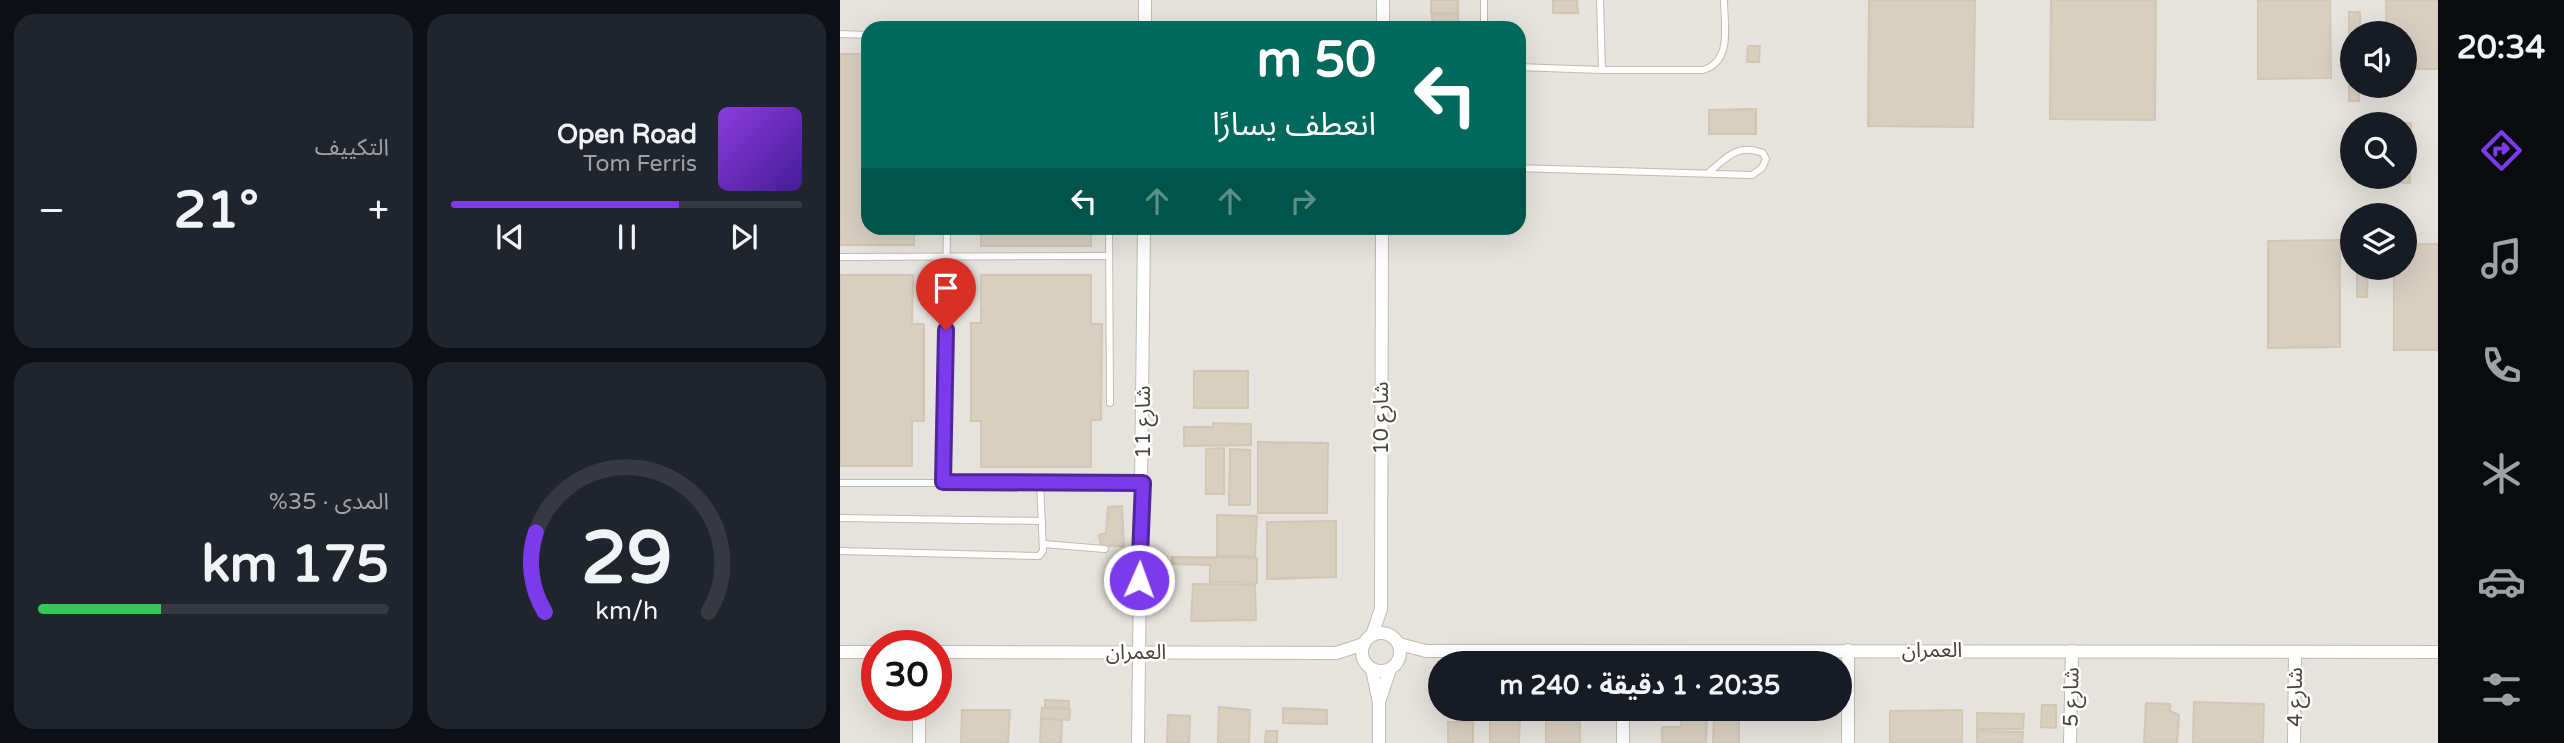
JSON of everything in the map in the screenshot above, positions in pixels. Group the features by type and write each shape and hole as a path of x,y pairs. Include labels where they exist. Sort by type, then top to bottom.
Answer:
{"street":[{"path":"1145,0 1145,21"},
{"path":"1383,0 1383,21"},
{"name":"شارع 11","path":"1138,743 1144,235"},
{"name":"شارع 10","path":"1368,640 1381,609 1382,235"},
{"name":"شارع 10","path":"1381,609 1395,640"},
{"path":"1379,703 1400,656 1395,640 1378,633 1368,640 1362,650 1379,703 1379,743"},
{"name":"العمران","path":"1336,653 1368,640"},
{"name":"العمران","path":"1395,640 1426,651 2438,652"},
{"path":"1848,650 1848,743"},
{"name":"العمران","path":"1394,666 1426,651"},
{"name":"شارع 5","path":"2070,743 2071,651"},
{"path":"840,652 861,652"},
{"name":"العمران","path":"952,652 1336,653 1368,666"},
{"name":"شارع 4","path":"2294,743 2295,652"},
{"path":"1368,666 1381,672 1394,666"},
{"path":"919,721 919,743"},
{"path":"1623,721 1623,743"}],"lane":[{"path":"1484,0 1484,21"},
{"path":"1601,0 1602,71"},
{"path":"1526,67 1602,71 1710,68 1722,57 1724,49 1724,0"},
{"path":"840,34 861,35"},
{"path":"1526,168 1752,175 1762,168 1766,159 1763,153 1751,149 1738,150 1708,173"},
{"path":"943,482 947,235"},
{"path":"1109,235 1110,403"},
{"path":"840,257 1109,256"},
{"path":"840,551 1039,556 1044,551 1040,482"},
{"path":"840,483 1143,483"},
{"path":"840,518 1042,521"},
{"path":"1043,544 1105,549"}],"shaded area":[{"path":"840,0 2438,0 2438,743 840,743"}],"building":[{"path":"1431,0 1458,0 1458,13 1431,13"},
{"path":"1553,0 1577,0 1578,13 1553,13"},
{"path":"1869,0 1975,0 1973,127 1868,126"},
{"path":"2051,0 2156,0 2155,120 2050,119"},
{"path":"2258,0 2330,0 2331,78 2258,79"},
{"path":"2386,0 2438,0 2438,69 2417,69 2417,21 2387,21"},
{"path":"2349,12 2360,12 2360,21 2349,21"},
{"path":"1458,14 1458,21 1432,21 1432,15"},
{"path":"1748,46 1760,46 1759,62 1747,62"},
{"path":"840,54 861,54 861,235 914,235 914,245 840,245"},
{"path":"1756,109 1756,134 1709,134 1709,110"},
{"path":"981,235 1091,235 1091,246 981,246"},
{"path":"2340,240 2340,347 2268,348 2268,241"},
{"path":"2417,244 2438,244 2438,350 2394,350 2394,280 2417,280"},
{"path":"840,275 913,275 912,324 924,324 924,421 912,421 912,466 840,466"},
{"path":"981,275 1091,275 1091,324 1102,324 1101,420 1091,420 1091,467 981,467 981,421 971,421 971,323 981,323"},
{"path":"2357,280 2368,280 2367,297 2357,297"},
{"path":"1194,371 1248,371 1248,408 1194,408"},
{"path":"1213,423 1251,424 1251,445 1184,446 1184,427 1213,427"},
{"path":"1258,442 1328,443 1327,513 1258,513"},
{"path":"1224,448 1224,494 1206,494 1206,449"},
{"path":"1230,449 1250,450 1250,505 1229,505"},
{"path":"1122,506 1124,546 1101,546 1099,535 1106,533 1108,507"},
{"path":"1217,515 1257,516 1255,556 1217,556"},
{"path":"1336,521 1336,577 1267,579 1267,522"},
{"path":"1172,557 1257,558 1257,583 1210,582 1210,565 1172,564"},
{"path":"1193,584 1255,585 1256,620 1191,621"},
{"path":"1045,700 1069,701 1069,708 1045,707"},
{"path":"2194,702 2264,704 2263,743 2193,743"},
{"path":"2146,703 2170,704 2170,711 2179,715 2177,743 2144,743"},
{"path":"2042,705 2056,705 2056,728 2041,727"},
{"path":"1219,707 1250,710 1249,743 1218,743"},
{"path":"1042,708 1070,710 1069,720 1041,718"},
{"path":"1283,708 1327,710 1327,724 1283,723"},
{"path":"962,710 1010,710 1008,743 961,743"},
{"path":"1962,710 1962,743 1890,743 1890,711"},
{"path":"1977,713 2024,714 2023,729 1977,729"},
{"path":"1168,715 1190,716 1189,743 1167,742"},
{"path":"1041,719 1062,720 1061,743 1040,743"},
{"path":"1490,721 1520,721 1519,743 1490,743"},
{"path":"1546,721 1580,721 1580,743 1546,743"},
{"path":"1681,721 1707,721 1706,743 1662,743 1662,727 1681,727"},
{"path":"1714,721 1739,721 1739,743 1713,743"},
{"path":"1448,722 1473,722 1473,743 1448,743"},
{"path":"1266,731 1277,731 1277,743 1265,743"},
{"path":"1977,731 2023,732 2022,743 1977,743"}],"route":[{"path":"946,330 943,482 1143,483 1139,580"}]}
